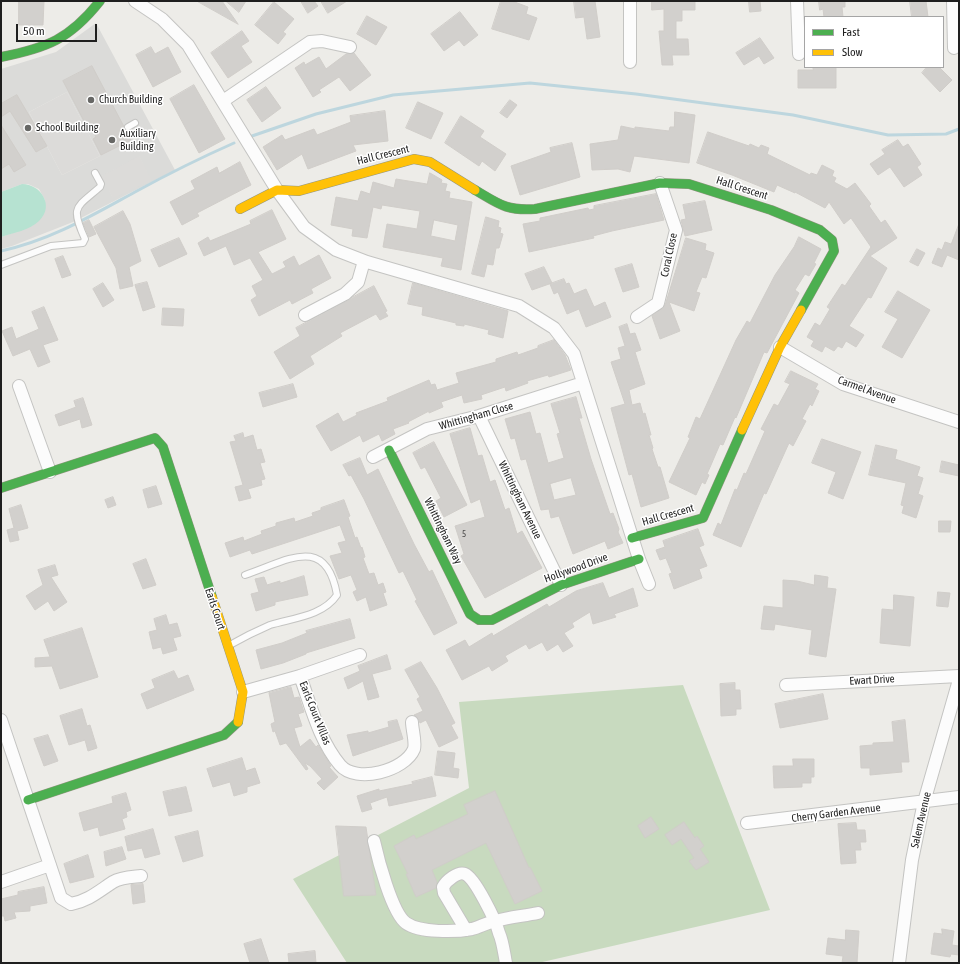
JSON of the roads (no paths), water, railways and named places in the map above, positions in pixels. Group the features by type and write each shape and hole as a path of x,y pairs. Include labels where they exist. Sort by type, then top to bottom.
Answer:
{"street":[{"path":"1,58 28,51 61,38 88,16 100,1"},
{"path":"135,1 162,18 188,45 277,190 304,227 336,250 364,261 519,306 554,328 574,354 632,538 649,584"},
{"path":"630,1 630,62"},
{"path":"797,1 799,54"},
{"path":"953,1 954,48"},
{"path":"223,101 310,42 322,41 350,47"},
{"name":"Hall Crescent","path":"277,190 299,191 414,159 430,162 504,207 518,210 535,208 660,183 689,184 771,210 820,230 832,240 834,251 780,347 703,518 632,538"},
{"name":"Coral Close","path":"637,317 658,303 676,230 660,183"},
{"path":"240,209 277,190"},
{"path":"305,315 345,294 358,282 364,261"},
{"name":"Carmel Avenue","path":"780,347 843,384 959,422"},
{"name":"Whittingham Close","path":"373,457 427,430 479,416 583,383"},
{"path":"19,386 50,472"},
{"name":"Whittingham Avenue","path":"479,416 561,584"},
{"name":"Earls Court","path":"1,488 155,438 160,442 163,447 226,647 243,692 239,721 224,735 28,800"},
{"name":"Whittingham Way","path":"389,450 470,614 479,620"},
{"name":"Hollywood Drive","path":"479,620 492,620 561,584 639,559"},
{"path":"300,676 360,655"},
{"name":"Earls Court Villas","path":"243,692 300,676 323,740 341,766 359,775 394,769 407,760 414,747 412,722"},
{"name":"Ewart Drive","path":"786,685 959,676"},
{"name":"Salem Avenue","path":"899,963 912,860 924,802 959,680"},
{"path":"1,720 61,898 65,902 71,904 89,899 114,882 141,876"},
{"name":"Cherry Garden Avenue","path":"747,823 959,797"},
{"path":"374,841 382,874 399,914 406,923 416,927 433,930 466,930 495,921 538,913"},
{"path":"1,882 50,865"},
{"path":"466,930 444,893 443,887 445,883 459,874 464,874 472,879 495,921 500,933 506,963"}],"lane":[{"path":"128,127 135,123"},
{"path":"1,265 50,246 80,244 85,239 76,221 77,211 83,200 101,184 95,173"},
{"path":"226,647 270,626 306,615 331,604 338,596 330,570 322,561 312,556 300,557 245,575"}],"waterway":[{"path":"252,136 316,114 393,95 530,83 636,94 793,115 888,135 946,134 959,129"},
{"path":"1,251 37,241 54,234 103,210 147,185 234,143"}],"place":[{"name":"Church Building","path":"91,100"},
{"name":"School Building","path":"28,128"},
{"name":"Auxiliary Building","path":"112,140"}]}
